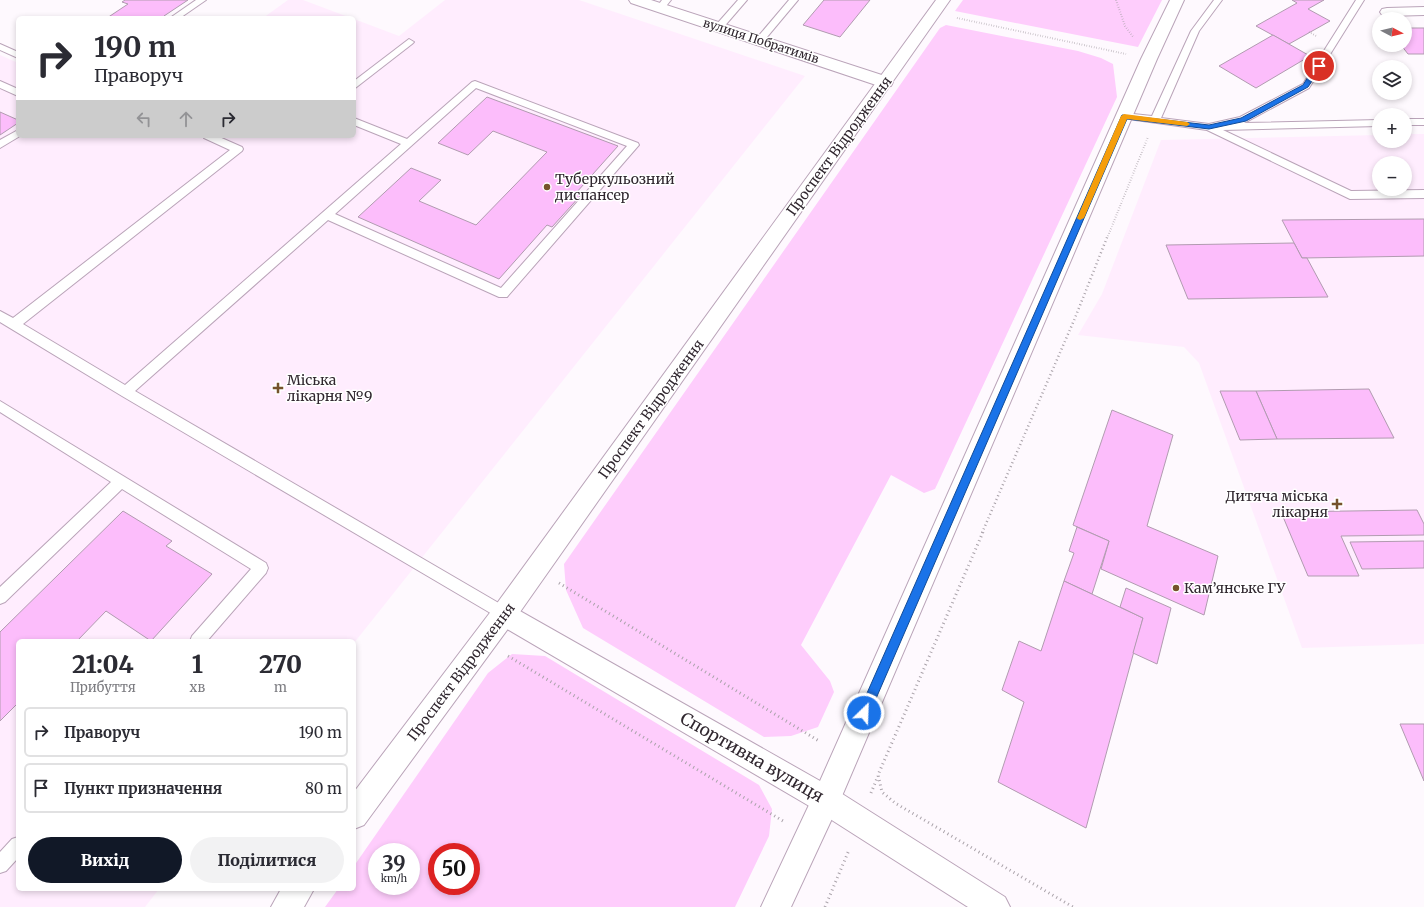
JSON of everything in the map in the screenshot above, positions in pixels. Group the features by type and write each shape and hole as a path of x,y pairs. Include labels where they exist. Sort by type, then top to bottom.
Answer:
{"main road":[{"name":"вулиця Побратимів","path":"636,0 663,4 719,27 885,82"},
{"path":"776,907 826,800 1149,59 1177,0"},
{"name":"Проспект Відродження","path":"356,812 504,614 939,7"},
{"path":"1412,12 1424,12"},
{"name":"Спортивна вулиця","path":"504,614 826,800 995,907"},
{"path":"286,907 298,891"}],"lane":[{"path":"177,16 202,0"},
{"path":"719,27 743,0"},
{"path":"758,40 794,0"},
{"path":"1155,120 1195,31 1218,0"},
{"path":"1209,127 1243,120 1306,86 1360,0"},
{"path":"356,84 409,42"},
{"path":"0,47 16,53"},
{"path":"0,84 16,92"},
{"path":"126,392 475,84 634,145 503,294 328,215"},
{"path":"1124,116 1209,127 1372,123"},
{"path":"356,122 408,143"},
{"path":"1412,122 1424,122"},
{"path":"1209,127 1350,195 1424,194"},
{"path":"0,146 16,134"},
{"path":"14,324 238,149 213,138"},
{"path":"0,316 126,392 504,614"},
{"path":"0,406 261,568 199,639"},
{"path":"0,597 121,481"},
{"path":"0,865 16,847"}],"path":[{"path":"1116,0 1125,26 1149,59"},
{"path":"939,7 1149,59"},
{"path":"1073,907 895,803 882,792 878,775 1075,318 1155,120"},
{"path":"536,569 845,757"},
{"path":"484,641 809,837"}],"shaded area":[{"path":"288,0 303,0 346,16 266,16"},
{"name":"Міська лікарня №9","path":"445,0 579,0 805,76 356,640 356,639 16,639 16,891 157,891 145,907 0,907 0,55 16,62 16,138 356,138 356,20 399,36"},
{"path":"963,0 1162,0 1138,47 955,11"},
{"path":"946,25 1078,51 1101,58 1113,64 1117,97 935,489 924,493 891,475 801,645 830,681 834,692 818,727 791,736 764,737 583,628 566,590 564,564 940,28"},
{"name":"Дитяча міська лікарня","path":"1412,134 1424,134 1424,644 1302,648 1199,363 1184,347 1078,335 1102,294 1161,140 1372,135 1372,148 1412,148"},
{"path":"512,654 545,656 759,785 772,809 769,836 735,907 325,907 337,891 356,891 356,863 368,846 368,895 420,895 420,843 370,843 488,673"}],"building":[{"path":"125,0 188,0 164,16 110,16 128,4 122,2"},
{"path":"824,0 870,0 840,37 803,25"},
{"path":"1292,0 1324,0 1308,9 1330,21 1289,44 1256,26 1297,3"},
{"path":"1412,28 1424,28 1424,54 1408,54 1406,52 1412,52"},
{"path":"1273,35 1310,56 1256,88 1219,66"},
{"name":"Туберкульозний диспансер","path":"487,97 618,146 576,193 581,195 552,227 547,225 499,279 358,217 411,168 441,180 419,201 476,225 547,152 493,131 468,155 438,143"},
{"path":"0,112 16,119 16,124 0,135"},
{"path":"1424,219 1424,256 1302,258 1282,220"},
{"path":"1294,243 1302,258 1307,258 1328,297 1188,299 1166,245"},
{"path":"1369,389 1394,438 1277,439 1256,391"},
{"path":"1220,391 1256,391 1277,439 1240,440"},
{"path":"1112,410 1173,435 1147,526 1218,556 1204,615 1101,569 1109,541 1073,525"},
{"path":"1417,510 1424,524 1424,535 1341,536 1359,576 1308,576 1281,512"},
{"path":"123,511 172,541 166,546 212,574 153,639 148,639 106,611 79,639 16,639 16,705 0,721 0,632"},
{"path":"1077,527 1109,541 1092,594 1064,581 1074,553 1069,551"},
{"path":"1424,541 1424,568 1362,569 1350,542"},
{"path":"1064,581 1143,618 1086,828 998,782 1024,702 1002,690 1019,641 1041,651"},
{"path":"1126,588 1171,608 1157,664 1133,653 1143,618 1120,607"},
{"path":"1400,724 1424,724 1424,781"}],"slow traffic":[{"path":"1080,218 1124,116 1187,124"}],"place":[{"name":"Туберкульозний диспансер","path":"547,187"},
{"name":"Міська лікарня №9","path":"278,388"},
{"name":"Дитяча міська лікарня","path":"1337,504"},
{"name":"Кам’янське ГУ","path":"1176,588"}],"route":[{"path":"864,713 1124,116 1209,127 1243,120 1306,86 1319,66"}]}
